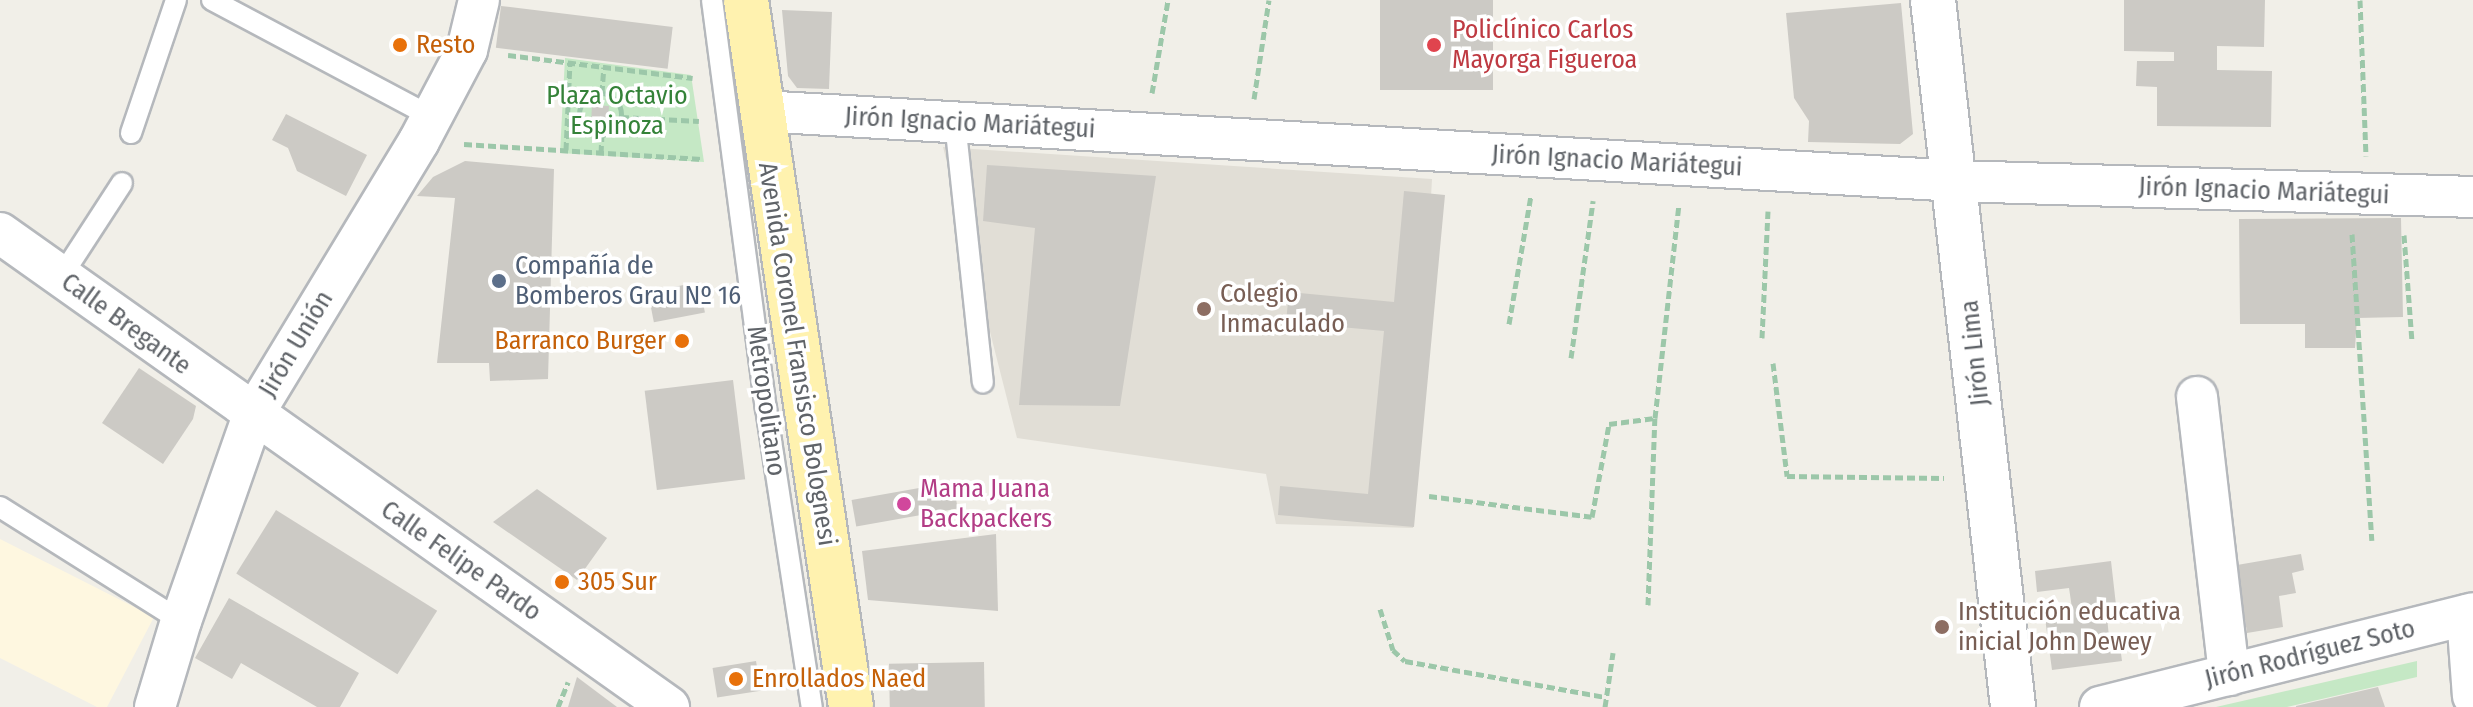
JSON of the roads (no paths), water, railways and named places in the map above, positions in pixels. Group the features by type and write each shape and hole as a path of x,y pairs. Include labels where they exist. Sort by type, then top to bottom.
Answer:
{"main road":[{"name":"Avenida Coronel Fransisco Bolognesi","path":"746,0 851,707"}],"street":[{"name":"Jirón Unión","path":"155,707 181,621 253,415 426,129 467,50 479,0"},
{"name":"Jirón Lima","path":"1933,0 1956,181 2013,707"},
{"name":"Jirón Ignacio Mariátegui","path":"761,111 1956,181 2473,197"},
{"name":"Calle Bregante","path":"0,233 253,415"},
{"path":"2197,397 2229,675"},
{"name":"Calle Felipe Pardo","path":"253,415 669,707"},
{"path":"2470,614 2473,696"},
{"name":"Jirón Rodríguez Soto","path":"2100,707 2470,614"}],"lane":[{"path":"131,133 176,0"},
{"path":"212,0 426,129"},
{"name":"Metropolitano","path":"712,0 766,408 812,707"},
{"path":"955,122 983,383"},
{"path":"61,277 122,183"},
{"path":"0,507 181,621"}],"place":[{"name":"Resto","path":"400,45"},
{"name":"Policlínico Carlos Mayorga Figueroa","path":"1434,45"},
{"name":"Compañía de Bomberos Grau Nº 16","path":"499,281"},
{"name":"Colegio Inmaculado","path":"1204,309"},
{"name":"Barranco Burger","path":"682,341"},
{"name":"Mama Juana Backpackers","path":"904,504"},
{"name":"305 Sur","path":"562,582"},
{"name":"Institución educativa inicial John Dewey","path":"1942,627"},
{"name":"Enrollados Naed","path":"736,679"}],"park label":[{"name":"Plaza Octavio Espinoza","path":"617,111"}]}
